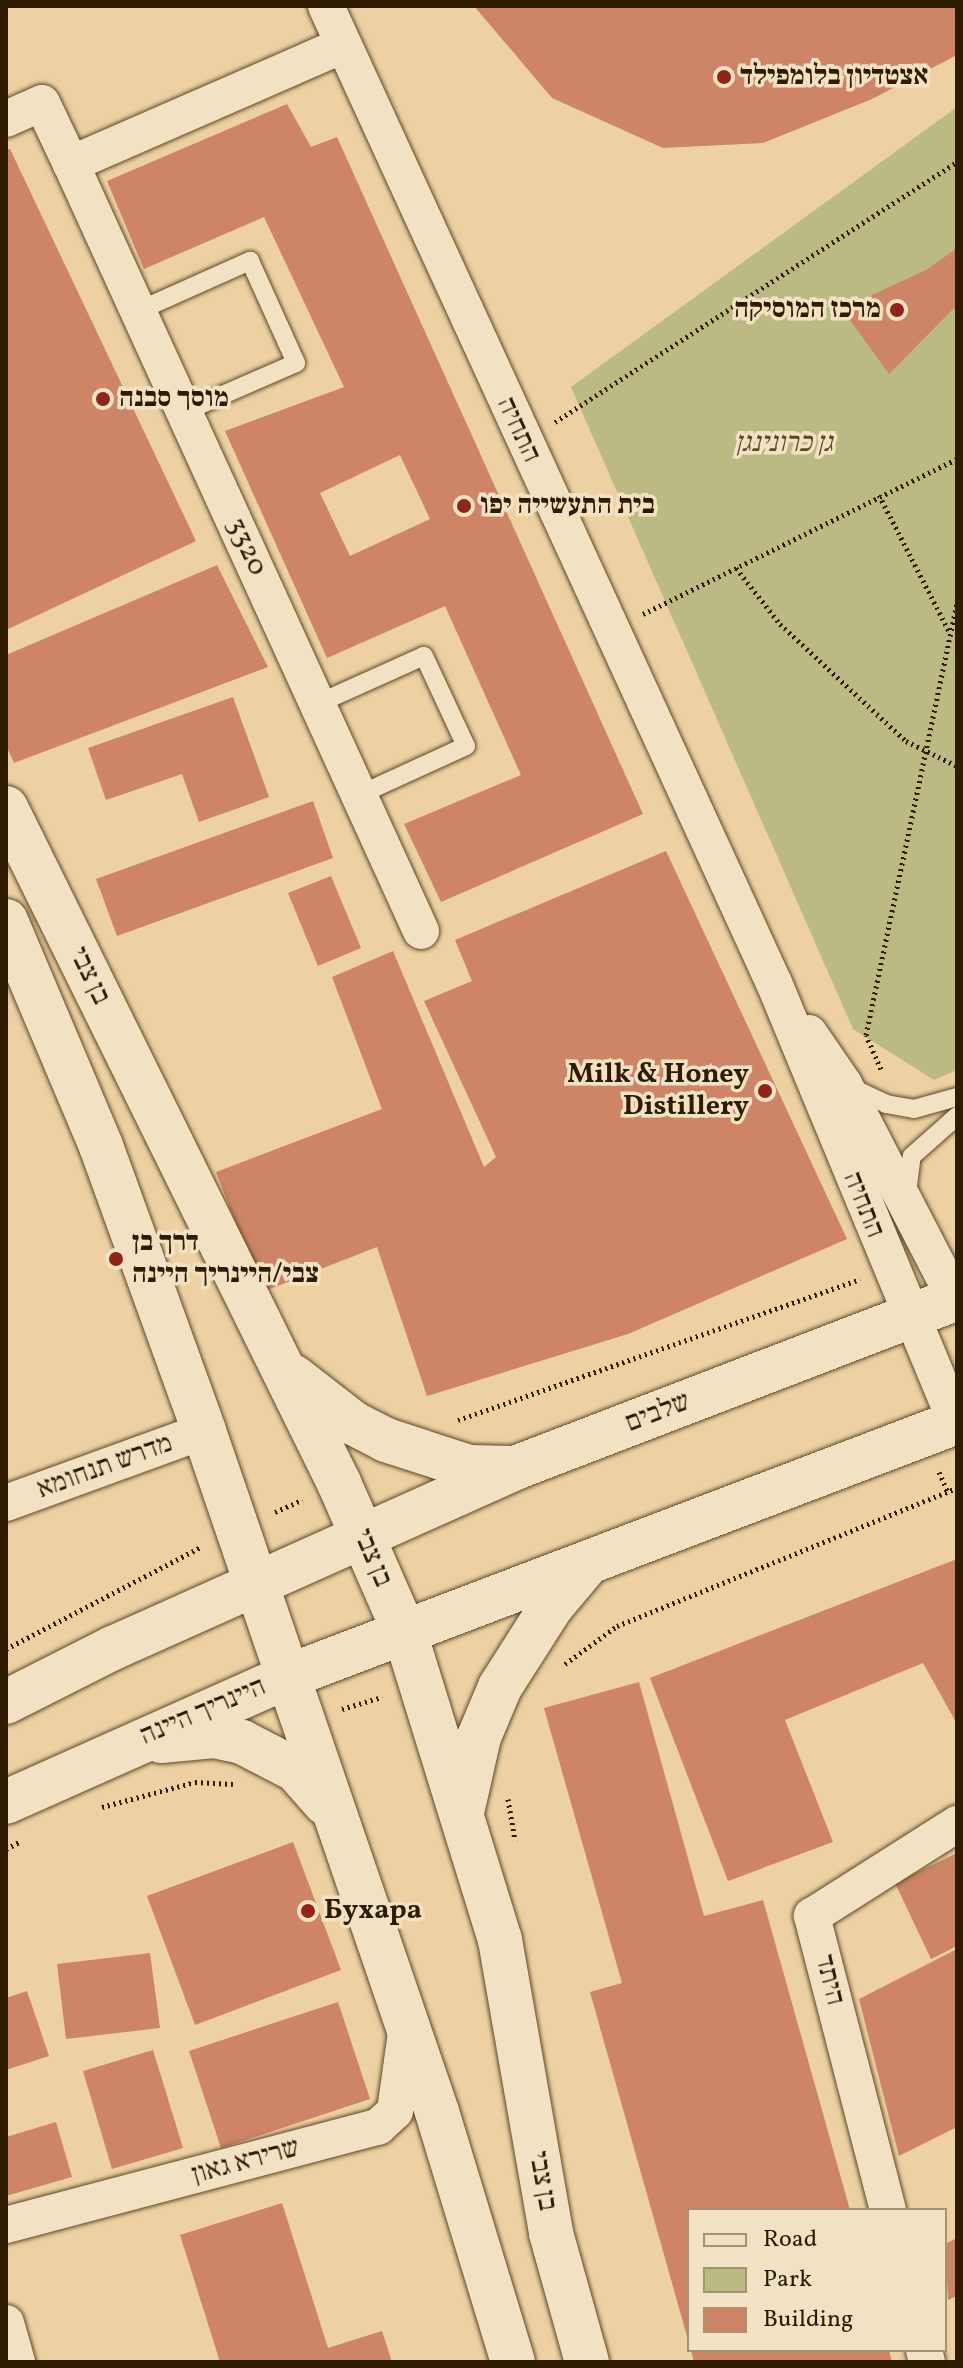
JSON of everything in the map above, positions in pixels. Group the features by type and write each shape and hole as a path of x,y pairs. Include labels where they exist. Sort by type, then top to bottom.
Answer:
{"main road":[{"name":"בן צבי","path":"6,808 364,1536 405,1633 463,1808 500,1940 551,2233 587,2362"},
{"name":"בן צבי","path":"6,921 101,1146 204,1431 407,2024 513,2362"},
{"name":"שלבים","path":"364,1536 515,1468 956,1300"},
{"path":"281,1365 316,1398 386,1440 469,1467 515,1468"},
{"path":"405,1633 957,1423"},
{"path":"6,1702 364,1536"},
{"path":"463,1808 479,1737 500,1687 551,1607 591,1560"},
{"name":"היינריך היינה","path":"6,1802 123,1746 289,1676 405,1633"},
{"path":"123,1746 184,1737 242,1742 296,1770 335,1817"}],"street":[{"name":"התחיה","path":"326,6 341,46 774,983 909,1317 957,1423"},
{"path":"71,164 341,46"},
{"name":"3320","path":"6,119 42,103 421,931"},
{"name":"התחיה","path":"774,983 844,1084 956,1300"},
{"name":"מדרש תנחומא","path":"6,1503 204,1431"},
{"name":"היתד","path":"887,2208 812,1916 957,1824"},
{"name":"שרירא גאון","path":"6,2225 378,2127 395,2111 407,2024"},
{"path":"6,2323 17,2362"}],"lane":[{"path":"138,311 250,261 296,363 184,412"},
{"path":"317,704 424,656 466,746 359,795"},
{"path":"844,1084 914,1109 957,1097"},
{"path":"906,1201 912,1156 957,1116"}],"path":[{"path":"524,442 957,162"},
{"path":"610,630 957,459"},
{"path":"879,495 950,632"},
{"path":"736,568 780,624 928,756 957,766"},
{"path":"899,1106 866,1035 928,756 957,605"}],"green space":[{"name":"גן כרונינגן","path":"957,107 957,1070 934,1080 853,1029 571,387"}],"building":[{"name":"אצטדיון בלומפילד","path":"474,6 957,6 957,55 872,99 763,143 663,148 552,98"},
{"name":"בית התעשייה יפו","path":"287,104 311,147 337,137 643,814 441,902 404,824 521,775 445,606 327,658 225,431 344,387 264,217 144,269 107,181","holes":["400,455 430,519 350,556 320,493"]},
{"path":"10,149 196,541 6,630 6,150"},
{"name":"מרכז המוסיקה","path":"957,248 957,312 954,308 889,374 842,309 926,270"},
{"path":"217,565 268,667 14,763 6,745 6,655"},
{"path":"233,697 269,797 199,822 182,774 106,800 88,748"},
{"path":"313,801 333,858 117,936 96,879"},
{"path":"666,851 847,1239 628,1334 427,1396 377,1247 262,1292 216,1172 382,1109 332,977 393,951 484,1167 496,1157 424,1001 472,981 455,940"},
{"path":"331,876 361,948 318,966 288,893"},
{"path":"957,1559 957,1724 923,1663 785,1720 833,1842 728,1881 650,1678"},
{"path":"639,1682 704,1916 763,1900 849,2208 687,2208 687,2336 590,1992 622,1983 544,1708"},
{"path":"293,1842 341,1970 195,2025 147,1896"},
{"path":"957,1853 957,1946 931,1959 895,1883"},
{"path":"957,1949 957,2127 899,2156 859,1999"},
{"path":"150,1953 160,2028 66,2039 57,1964"},
{"path":"27,1991 49,2056 6,2070 6,1998"},
{"path":"338,2002 370,2099 221,2148 189,2051"},
{"path":"153,2050 183,2148 112,2169 83,2071"},
{"path":"56,2122 72,2177 6,2196 6,2137"},
{"path":"282,2203 328,2348 382,2331 392,2362 220,2362 180,2235"},
{"path":"957,2238 957,2296 948,2300 947,2281 947,2243"},
{"path":"692,2352 890,2352 892,2362 694,2362"}],"place":[{"name":"אצטדיון בלומפילד","path":"724,77"},
{"name":"מרכז המוסיקה","path":"897,310"},
{"name":"מוסך סבנה","path":"103,399"},
{"name":"בית התעשייה יפו","path":"464,506"},
{"name":"Milk & Honey Distillery","path":"765,1091"},
{"name":"דרך בן צבי/היינריך היינה","path":"116,1259"},
{"name":"Бухара","path":"308,1911"}]}
